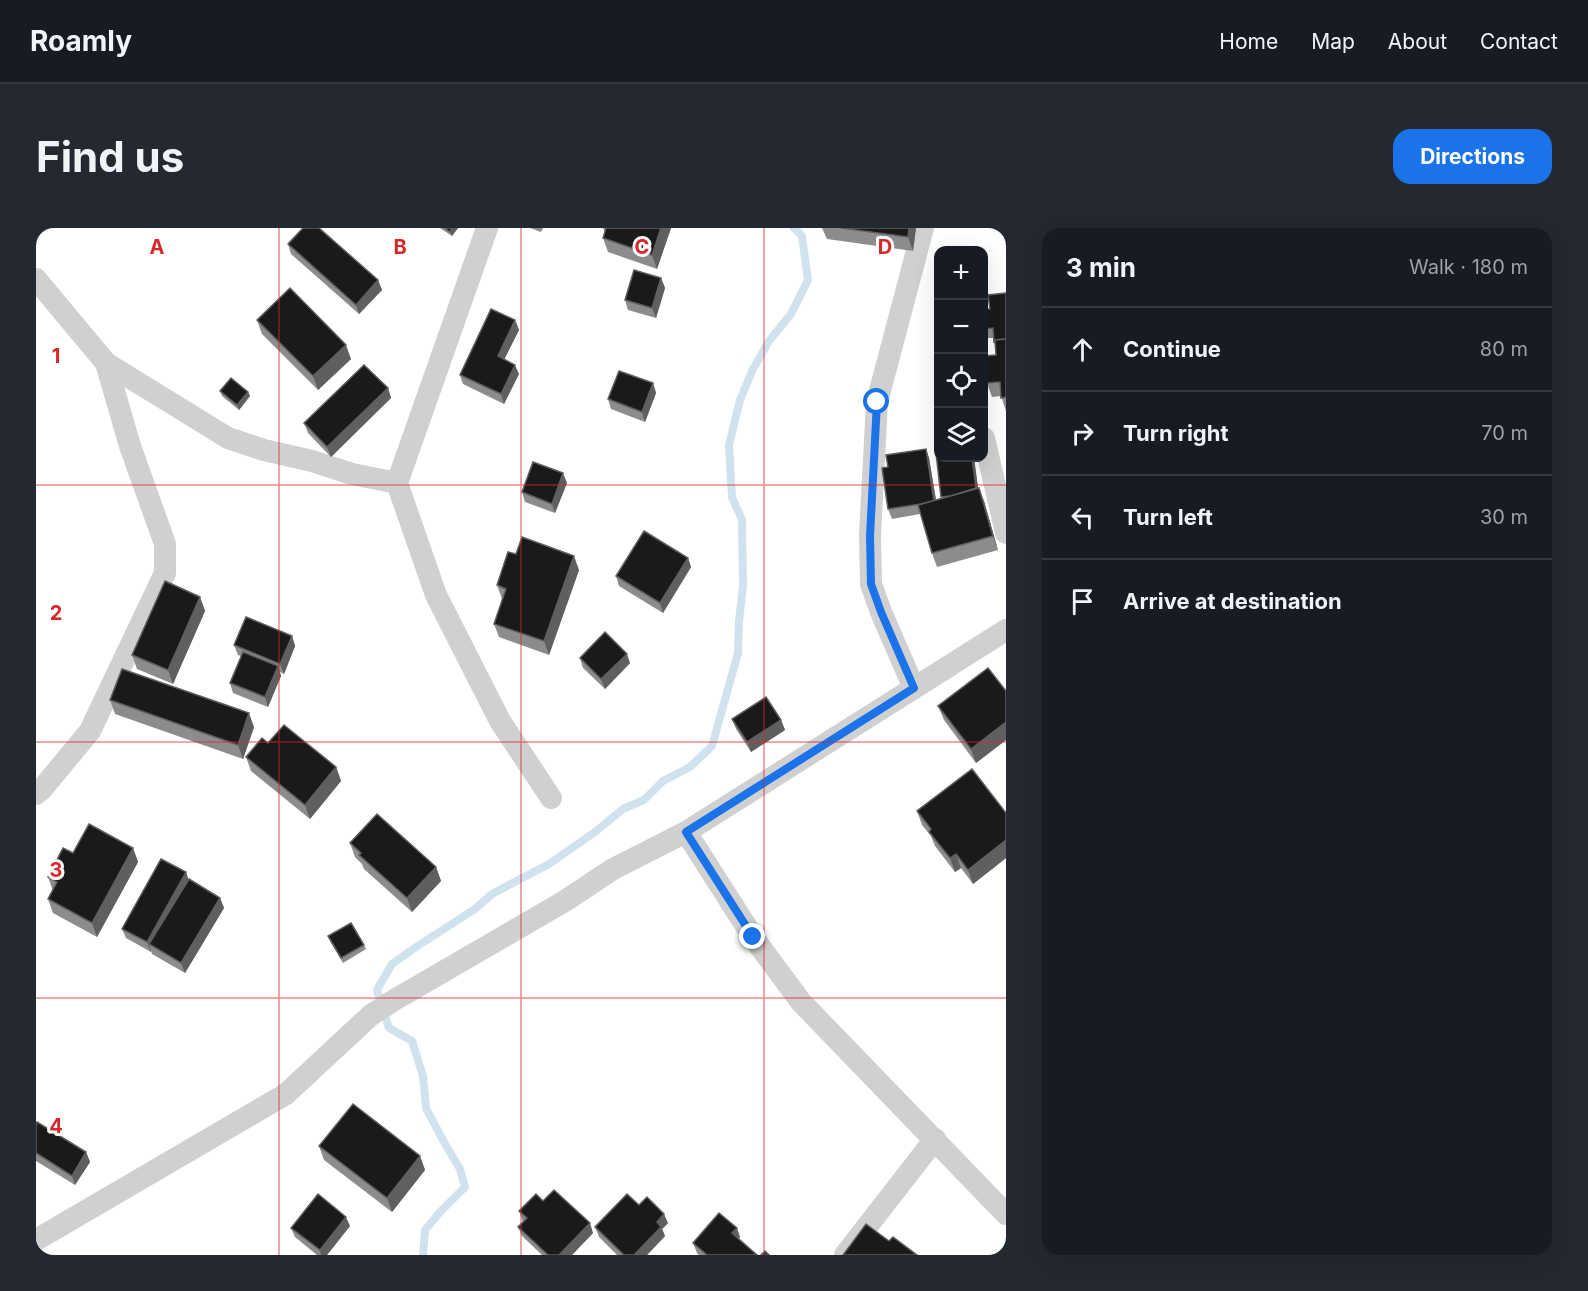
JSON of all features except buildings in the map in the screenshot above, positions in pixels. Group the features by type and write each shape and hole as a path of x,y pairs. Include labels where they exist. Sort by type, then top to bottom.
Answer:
{"street":[{"path":"487,228 397,483 436,595 500,721 551,798"},
{"path":"914,688 871,584 870,536 877,402 923,228"},
{"path":"36,279 106,363 228,438 352,474 397,483"},
{"path":"36,794 90,731 165,573 165,544 130,446 106,363"},
{"path":"988,455 1006,534"},
{"path":"36,1240 286,1094 371,1015 396,999 565,901 613,868 686,832 1006,630"},
{"path":"686,832 753,937 801,1002 1006,1214"},
{"path":"845,1255 934,1139"}],"waterway":[{"path":"423,1255 425,1230 465,1187 460,1169 426,1108 423,1076 412,1041 389,1028 377,990 392,964 475,909 492,894 549,864 623,809 644,800 663,781 690,767 712,746 738,653 743,586 742,520 732,497 729,445 740,400 752,371 769,341 791,314 808,280 802,236 794,228"}],"route":[{"path":"753,937 686,832 914,688 871,584 870,536 877,402"}]}
